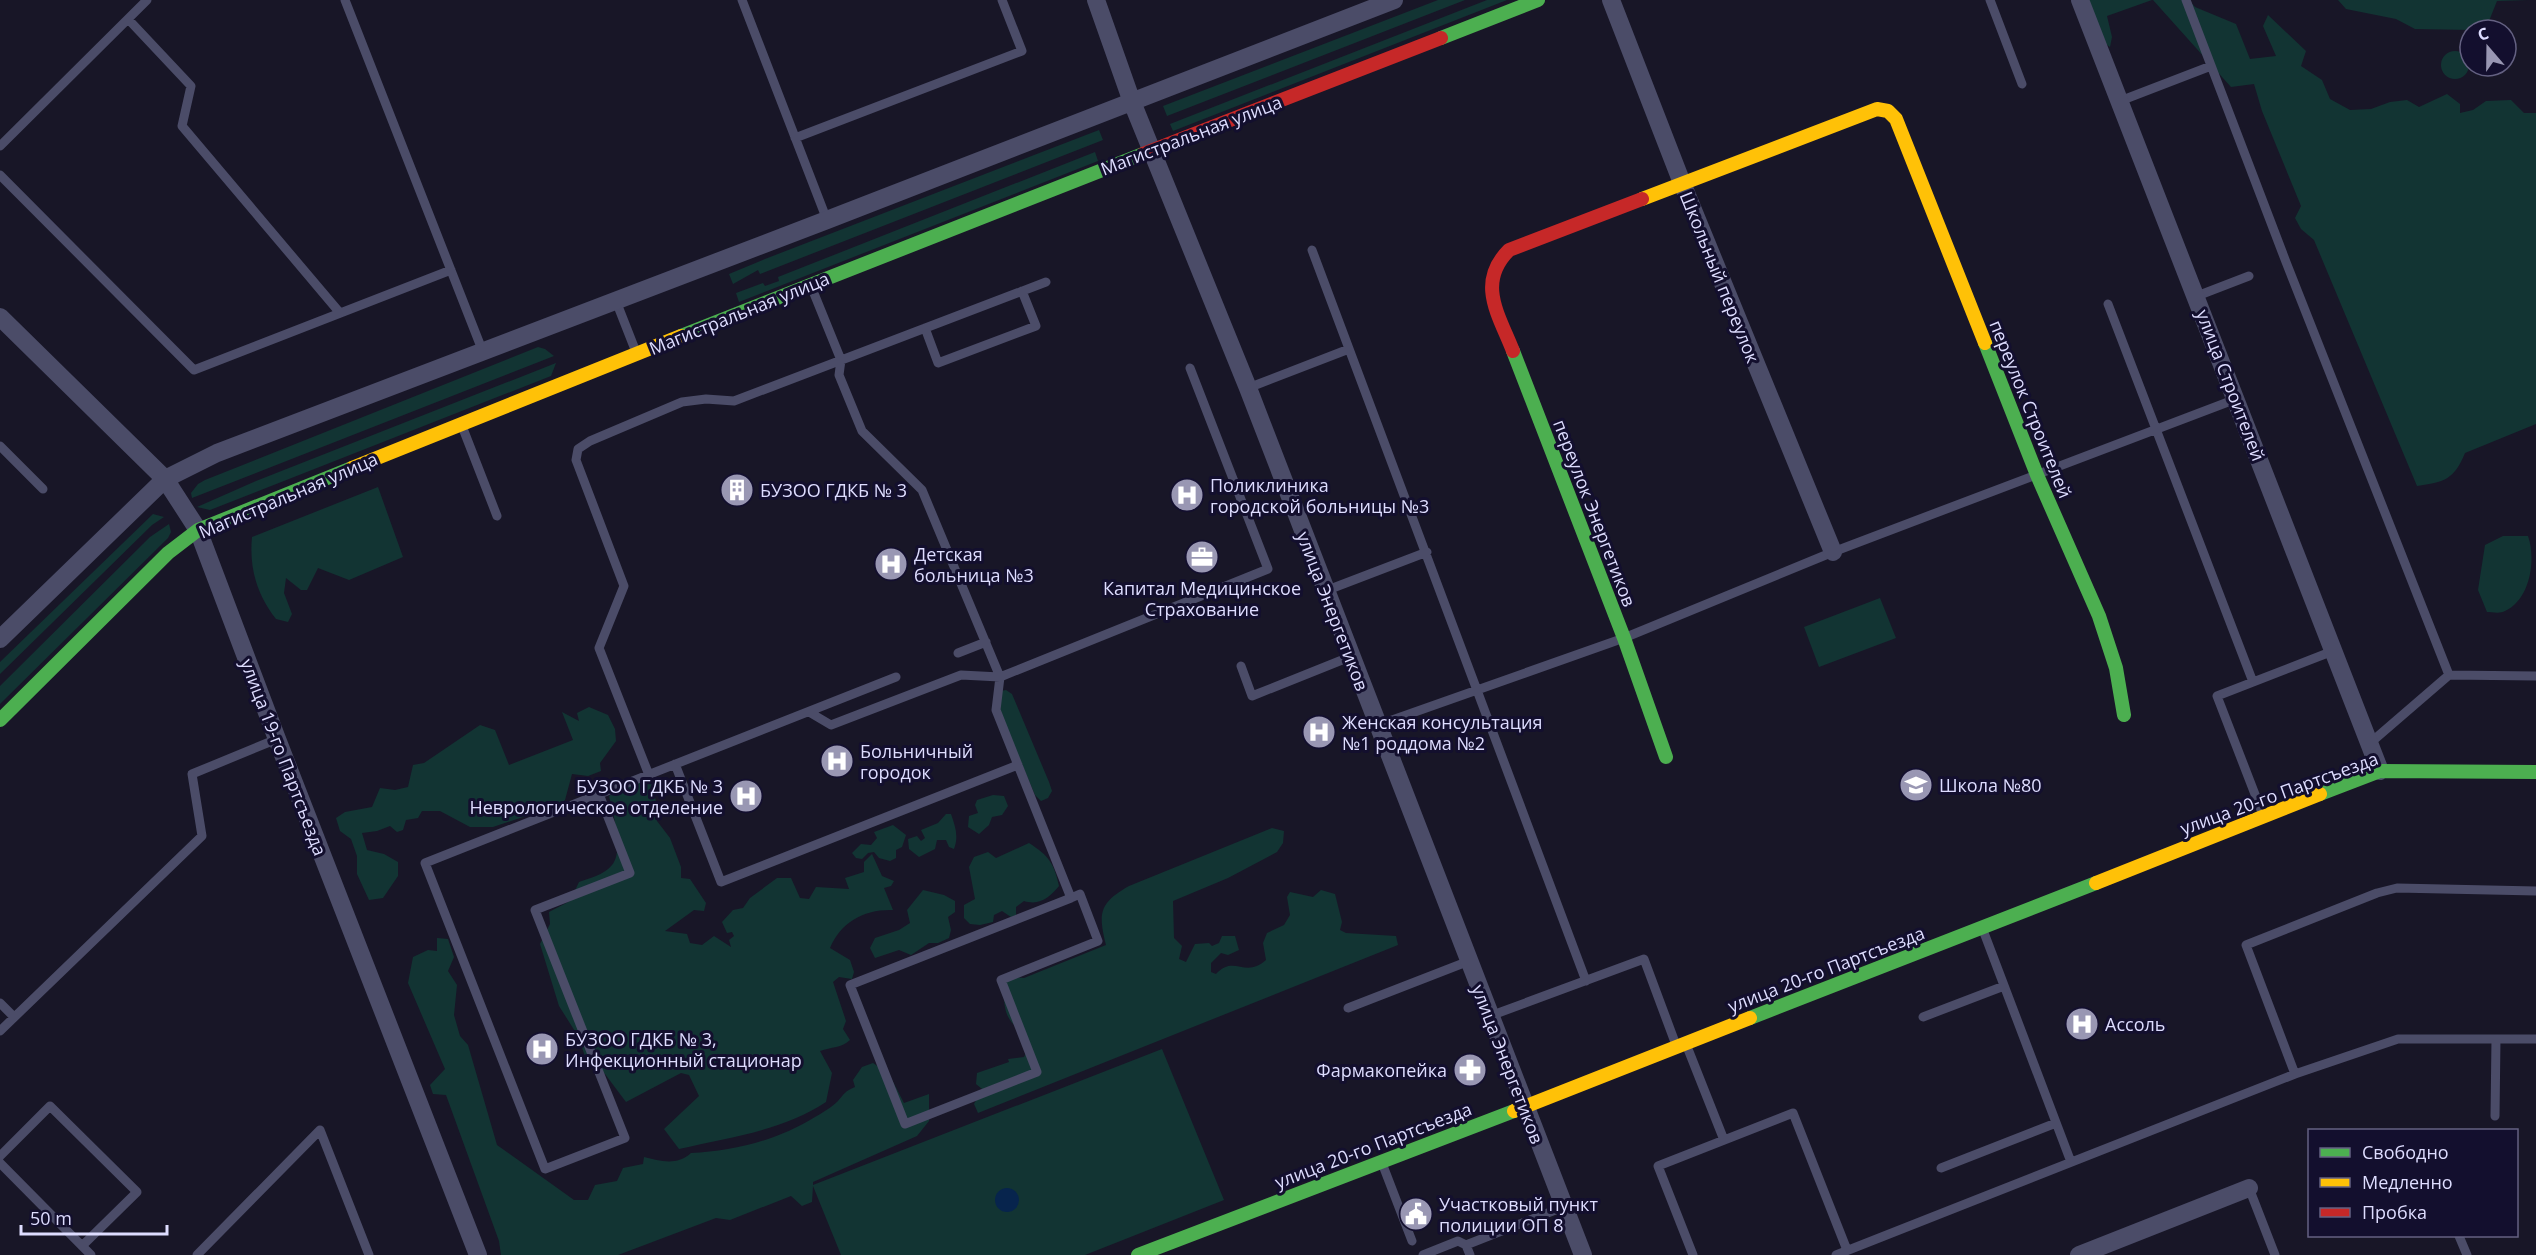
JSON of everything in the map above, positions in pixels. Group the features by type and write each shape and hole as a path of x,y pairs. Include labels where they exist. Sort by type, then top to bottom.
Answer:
{"street":[{"name":"улица Энергетиков","path":"1096,0 1151,151 1248,388 1583,1255"},
{"path":"0,639 165,479 217,453 1394,0"},
{"name":"Магистральная улица","path":"0,720 168,553 198,530 810,284 1538,0"},
{"name":"Школьный переулок","path":"1611,0 1682,183 1833,552"},
{"name":"улица Строителей","path":"2080,0 2380,771"},
{"name":"переулок Строителей","path":"1682,183 1877,109 1888,111 1896,119 2037,475 2098,616 2116,668 2124,715"},
{"name":"переулок Энергетиков","path":"1666,757 1624,638 1494,301 1490,282 1495,264 1509,250 1682,183"},
{"name":"улица 19-го Партсъезда","path":"0,317 165,479 198,530 478,1255"},
{"name":"улица 20-го Партсъезда","path":"1138,1255 1524,1107 2380,771 2536,772"},
{"path":"2079,1255 2249,1188"}],"lane":[{"path":"0,146 147,0"},
{"path":"345,0 483,352"},
{"path":"742,0 827,220"},
{"path":"795,138 1022,51 1002,0"},
{"path":"1990,0 2022,84"},
{"path":"2186,0 2286,262 2449,675"},
{"path":"128,20 191,86 182,126 340,314"},
{"path":"2120,101 2211,66"},
{"path":"0,175 194,370 452,270"},
{"path":"1312,250 1586,981"},
{"path":"2197,296 2249,276"},
{"path":"649,775 599,648 624,586 576,460 578,450 590,441 682,402 706,399 734,400 1046,282"},
{"path":"810,284 841,360 839,375 862,431 922,490 1000,677 996,710 1071,898"},
{"path":"925,328 938,363 1036,326 1022,291"},
{"path":"616,301 637,354"},
{"path":"2108,304 2253,682"},
{"path":"1248,388 1349,349"},
{"path":"809,712 831,725 961,675 1000,677 1268,569 1190,368"},
{"path":"1378,725 1624,638 1833,552 2236,399"},
{"path":"461,424 496,516"},
{"path":"0,446 43,489"},
{"path":"1325,591 1426,552"},
{"path":"958,653 986,642"},
{"path":"2263,816 2217,696 2333,651"},
{"path":"1241,666 1252,696 1352,656"},
{"path":"2369,744 2449,675 2536,676"},
{"path":"599,794 630,873 535,910 625,1138 545,1169 425,863 599,794 675,765 896,677"},
{"path":"0,1031 202,837 192,774 277,739"},
{"path":"675,765 721,882 1018,765"},
{"path":"2295,1074 2246,945 2377,893 2397,888 2536,891"},
{"path":"1080,894 1098,941 1001,980 1037,1072 905,1124 850,985 1071,898 1080,894"},
{"path":"1982,928 2071,1162"},
{"path":"1490,1016 1644,959 1724,1140"},
{"path":"1348,1008 1469,961"},
{"path":"1923,1017 2004,986"},
{"path":"0,1003 14,1017"},
{"path":"1836,1255 2295,1074 2398,1039 2536,1039"},
{"path":"2495,1116 2496,1040"},
{"path":"0,1156 50,1106 137,1192 82,1246"},
{"path":"1693,1255 1658,1166 1793,1113 1847,1251"},
{"path":"1941,1168 2056,1123"},
{"path":"197,1255 320,1130 369,1255"},
{"path":"1381,1161 1412,1241"},
{"path":"0,1163 91,1255"},
{"path":"2249,1188 2275,1255"},
{"path":"1466,1245 1563,1207"},
{"path":"2459,1237 2467,1255"},
{"path":"1423,1255 1458,1241 1466,1245 1470,1255"}],"green space":[{"path":"1438,0 1465,0 1167,116 1163,106"},
{"path":"1487,0 1507,0 1173,131 1170,124"},
{"path":"2088,0 2152,0 2107,16 2112,37 2110,47 2103,42"},
{"path":"2153,0 2189,0 2195,7 2236,24 2250,59 2276,56 2263,26 2268,15 2306,51 2301,66 2322,80 2330,99 2350,110 2371,109 2390,102 2407,100 2419,107 2447,94 2460,104 2460,113 2473,110 2486,101 2511,100 2524,113 2536,113 2536,424 2465,453 2457,469 2447,478 2417,486 2314,240 2301,229 2295,218 2301,206 2262,111 2254,84 2231,87"},
{"path":"2338,0 2528,0 2497,1 2490,18 2458,18 2458,30 2415,29 2396,19 2346,9"},
{"path":"2458,52 2458,78 2460,78 2455,79 2445,75 2441,65 2445,55"},
{"path":"1099,130 1103,140 760,274 758,270 733,284 729,274"},
{"path":"1095,152 1098,161 739,302 736,293 763,283 765,286 779,281 778,277"},
{"path":"538,347 554,356 192,498 191,493 198,484 205,480"},
{"path":"556,363 551,376 210,510 197,507 256,481"},
{"path":"378,487 403,557 349,580 318,568 307,590 301,590 286,578 284,593 292,614 288,622 276,619 259,591 256,581 252,560 252,537"},
{"path":"153,514 164,517 152,525 0,674 0,662"},
{"path":"169,524 171,532 168,538 0,704 0,686 150,537"},
{"path":"2503,536 2528,536 2531,555 2529,577 2526,588 2514,605 2503,612 2487,612 2478,590 2485,545"},
{"path":"1880,598 1896,638 1819,667 1804,627"},
{"path":"1006,690 1012,694 1052,791 1048,798 1041,801 1035,795 999,710 1001,691"},
{"path":"589,707 608,715 615,729 616,741 600,763 601,771 588,776 572,774 565,800 559,805 493,827 470,827 440,811 422,811 418,818 406,820 403,830 397,832 390,826 362,833 367,850 384,854 398,862 398,876 383,898 369,900 357,874 357,856 351,839 340,831 336,818 345,812 372,807 380,788 395,790 408,787 413,765 424,763 480,725 495,730 509,765 573,740 562,712 579,721 577,713"},
{"path":"644,781 652,784 657,806 657,821 670,838 681,867 681,878 690,879 706,903 704,911 694,910 665,931 687,934 690,943 702,945 714,936 731,947 729,940 734,936 732,932 727,933 722,922 733,910 743,908 750,898 777,878 791,878 800,898 809,899 816,887 849,889 845,878 864,872 864,862 872,854 882,876 894,881 891,886 884,888 893,910 872,912 855,919 840,931 830,948 850,960 854,972 852,979 839,977 833,982 846,1021 843,1029 850,1040 840,1046 820,1051 832,1073 826,1102 792,1120 755,1132 679,1149 664,1129 699,1096 689,1075 681,1073 626,1102 605,1074 588,1065 578,1036 559,1006 540,944 550,924 549,912 570,901 579,882 597,876 612,865 617,851 617,841 609,796 616,791"},
{"path":"993,795 1004,796 1008,806 1002,815 992,817 989,825 979,834 968,827 969,816 978,813 975,805 977,800"},
{"path":"946,814 951,814 955,827 954,849 949,847 946,840 937,840 935,849 919,857 909,849 908,839 917,836 921,841 925,838 921,830 938,823"},
{"path":"893,825 906,835 902,847 896,850 896,858 890,861 879,858 874,852 868,853 862,859 856,858 852,853 861,844 871,845 877,838 874,832"},
{"path":"1272,828 1284,831 1283,843 1277,852 1228,878 1173,901 1174,938 1182,946 1179,959 1186,962 1195,944 1209,943 1212,946 1219,943 1222,936 1235,936 1239,950 1228,955 1221,953 1211,963 1211,972 1216,974 1228,966 1246,968 1259,965 1266,960 1263,943 1267,933 1284,925 1290,915 1287,897 1290,892 1313,897 1321,890 1335,894 1342,922 1340,930 1346,933 1396,936 1398,945 978,1113 974,1104 982,1089 976,1084 977,1073 1009,1062 1008,1059 1024,1057 1026,1053 1025,1033 1012,1023 1006,1011 1004,980 1013,977 1024,978 1106,945 1102,925 1103,910 1112,898 1129,886"},
{"path":"1029,843 1050,861 1059,886 1044,900 1024,901 1016,907 1016,915 1011,917 1002,911 994,915 993,922 980,925 970,924 964,918 964,905 975,899 969,867 974,857 988,852 996,858"},
{"path":"923,890 944,895 955,901 955,912 948,917 951,930 949,938 938,943 929,943 911,955 899,950 875,958 870,948 875,938 899,930 910,923 907,910"},
{"path":"437,938 448,939 454,957 448,971 457,985 454,1015 460,1036 468,1045 497,1145 574,1200 588,1200 595,1185 617,1181 623,1168 643,1164 644,1157 662,1161 680,1160 691,1153 739,1147 786,1132 821,1114 833,1105 847,1091 855,1087 853,1080 862,1067 873,1063 889,1074 904,1103 929,1094 929,1121 917,1136 813,1182 813,1185 1162,1049 1224,1200 1085,1255 841,1255 813,1186 812,1202 802,1206 791,1196 730,1220 716,1218 618,1255 501,1255 499,1241 446,1095 433,1094 430,1085 445,1069 408,983 413,957 428,950 437,951"}],"water":[{"path":"1007,1188 1012,1189 1018,1195 1018,1205 1012,1211 1007,1212 1002,1211 996,1205 995,1200 996,1195 1002,1189"}],"traffic: fast":[{"path":"1441,38 1538,0"},
{"path":"681,336 1143,154"},
{"path":"1985,343 2037,475 2099,616 2116,668 2124,715"},
{"path":"1513,351 1624,638 1666,757"},
{"path":"0,720 168,553 198,530 352,468"},
{"path":"2320,794 2380,771 2536,772"},
{"path":"1750,1018 2096,883"},
{"path":"1138,1255 1514,1111"}],"traffic: slow":[{"path":"1642,199 1877,109 1888,111 1896,119 1985,343"},
{"path":"352,468 681,336"},
{"path":"2096,883 2320,794"},
{"path":"1514,1111 1750,1018"}],"traffic: jam":[{"path":"1143,154 1441,38"},
{"path":"1513,351 1497,312 1492,287 1499,262 1509,250 1642,199"}],"place":[{"name":"БУЗОО ГДКБ № 3","path":"737,490"},
{"name":"Поликлиника городской больницы №3","path":"1187,495"},
{"name":"Капитал Медицинское Страхование","path":"1202,557"},
{"name":"Детская больница №3","path":"891,564"},
{"name":"Женская консультация №1 роддома №2","path":"1319,732"},
{"name":"Больничный городок","path":"837,761"},
{"name":"Школа №80","path":"1916,785"},
{"name":"БУЗОО ГДКБ № 3 Неврологическое отделение","path":"746,796"},
{"name":"Ассоль","path":"2082,1024"},
{"name":"БУЗОО ГДКБ № 3, Инфекционный стационар","path":"542,1049"},
{"name":"Фармакопейка","path":"1470,1070"},
{"name":"Участковый пункт полиции ОП 8","path":"1416,1214"}]}
